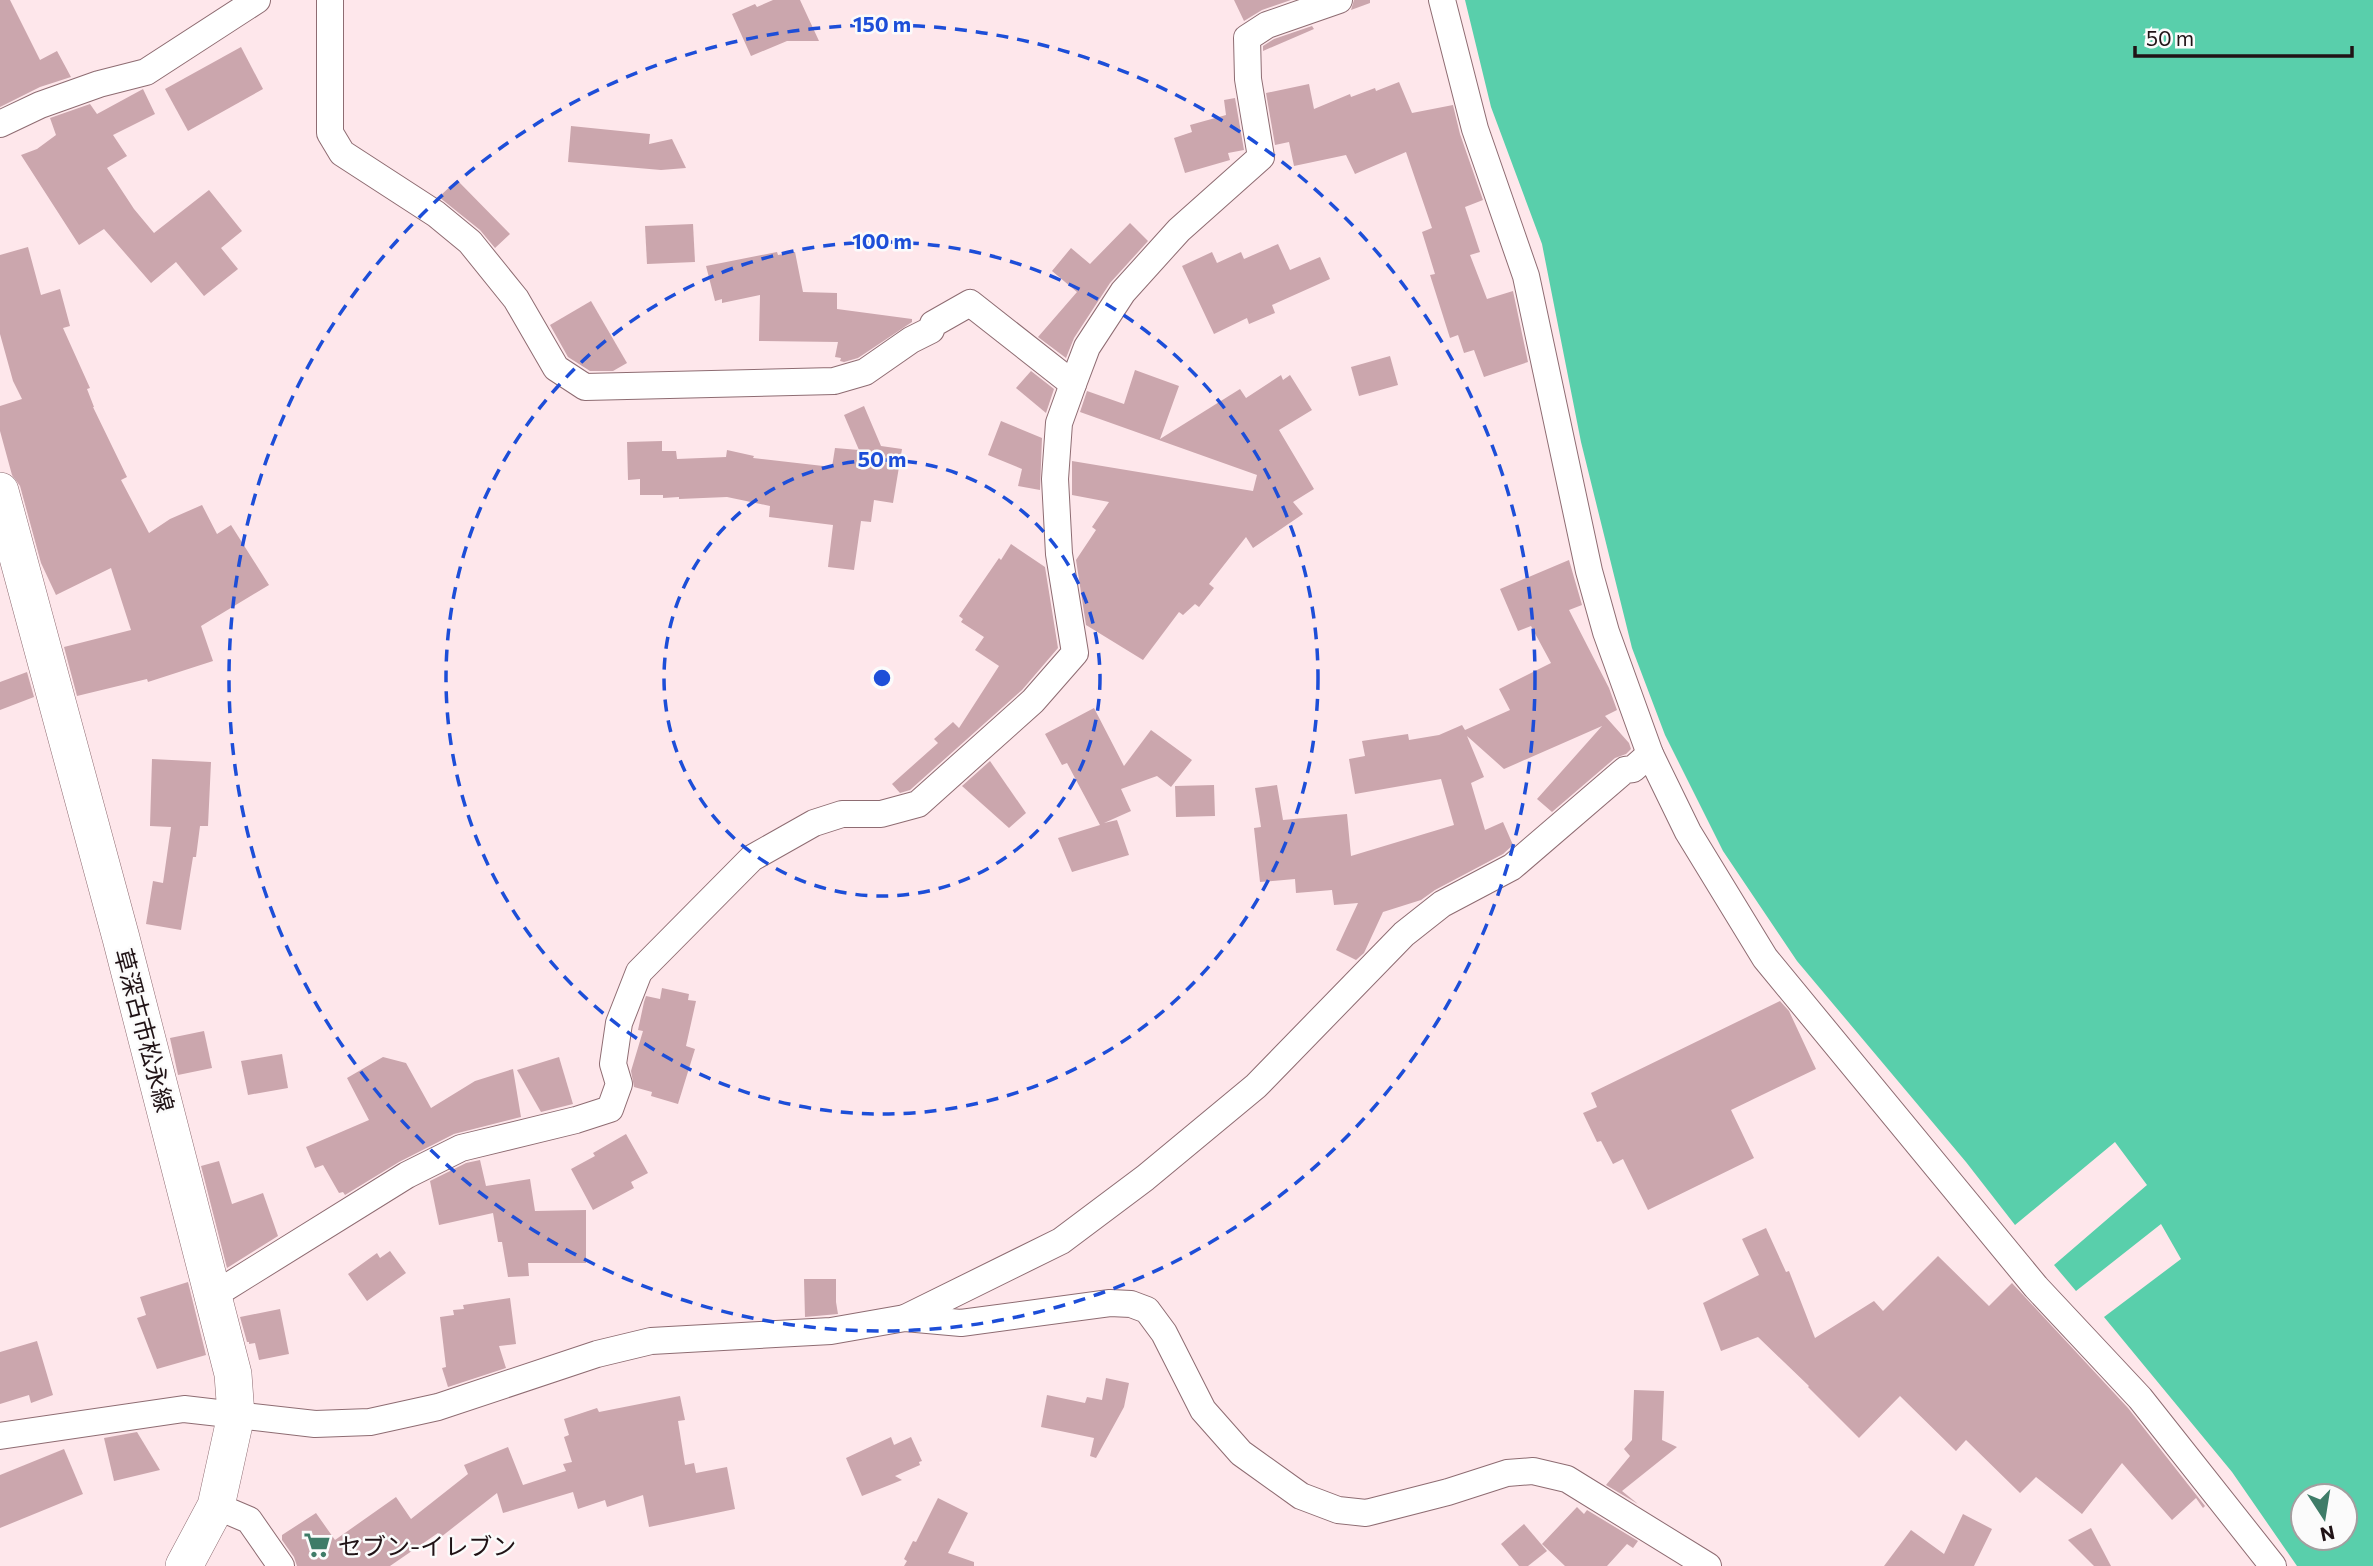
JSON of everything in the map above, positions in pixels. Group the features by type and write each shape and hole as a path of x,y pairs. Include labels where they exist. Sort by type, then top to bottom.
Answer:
{"main road":[{"name":"草深古市松永線","path":"0,491 121,938 233,1374 236,1415 216,1506 184,1566"}],"street":[{"path":"0,124 40,105 99,84 146,72 257,0"},
{"path":"330,0 330,133 342,152 436,214 470,242 516,299 556,368 585,387 834,381 865,372 911,340 931,330 933,324 970,303 1073,384"},
{"path":"214,1295 407,1175 461,1148 576,1121 610,1109 620,1084 614,1064 619,1023 639,972 751,858 814,823 842,814 881,814 918,804 1032,701 1075,653 1059,554 1055,479 1059,423 1087,347 1123,292 1179,230 1261,157 1248,79 1247,38 1267,25 1339,0"},
{"path":"1443,0 1475,129 1526,276 1589,571 1606,632 1650,754 1688,832 1765,958 2036,1287 2140,1398 2273,1566"},
{"path":"905,1318 1061,1241 1145,1178 1256,1086 1404,934 1442,904 1512,866 1625,770 1633,769 1650,754"},
{"path":"0,1436 184,1409 315,1424 370,1422 438,1408 597,1354 652,1341 831,1331 905,1318 961,1323 1110,1303 1131,1304 1147,1310 1164,1333 1203,1410 1241,1453 1301,1496 1338,1510 1366,1513 1448,1492 1507,1473 1533,1471 1567,1479 1708,1566"},
{"path":"216,1506 249,1520 281,1566"}],"shaded area":[{"path":"1465,0 2373,0 2373,1566 2297,1566 2232,1472 2104,1317 2181,1259 2161,1224 2076,1291 2054,1265 2147,1185 2115,1142 2015,1225 1966,1162 1797,961 1723,851 1665,735 1632,648 1581,442 1542,244 1491,107"}],"building":[{"path":"0,0 10,0 40,60 57,51 71,77 40,87 0,107"},
{"path":"773,0 800,0 819,41 787,41 751,56 732,14"},
{"path":"1234,0 1291,0 1262,10 1244,21"},
{"path":"1354,0 1370,0 1370,3 1351,10"},
{"path":"1312,26 1314,29 1263,51 1263,46 1274,39"},
{"path":"241,47 263,89 188,131 165,89"},
{"path":"1399,82 1412,113 1453,105 1483,200 1465,207 1480,252 1470,255 1487,299 1513,291 1528,362 1484,377 1474,350 1464,353 1458,335 1450,338 1430,275 1435,274 1422,232 1432,228 1406,152 1355,174 1346,155 1294,166 1289,142 1275,145 1266,93 1309,84 1314,109 1350,94 1351,97 1375,88 1376,91"},
{"path":"143,89 155,114 113,135 127,156 107,168 134,209 154,233 209,190 242,231 221,248 238,269 204,296 176,262 151,283 104,229 79,245 21,155 37,149 56,135 50,118 90,104 97,114"},
{"path":"1235,98 1244,150 1228,153 1230,160 1185,173 1174,138 1192,132 1190,125 1226,115 1224,100"},
{"path":"571,126 650,134 649,144 672,139 686,168 661,170 568,162"},
{"path":"457,180 510,234 495,248 480,230 439,197"},
{"path":"1130,223 1148,241 1110,283 1074,338 1066,358 1038,337 1077,292 1052,271 1071,248 1090,264"},
{"path":"693,224 695,262 647,264 645,226"},
{"path":"1278,244 1290,270 1320,257 1330,279 1272,305 1275,313 1249,324 1247,318 1214,334 1182,266 1212,252 1217,263 1241,252 1244,259"},
{"path":"28,247 41,295 60,289 70,326 63,328 90,388 87,389 93,407 127,477 121,480 149,533 170,519 202,505 217,534 231,525 269,585 201,626 213,661 148,682 147,679 77,696 64,647 131,630 111,568 56,595 41,563 20,486 12,475 0,431 0,406 22,399 13,381 0,334 0,255"},
{"path":"777,252 778,255 795,252 803,292 837,293 837,309 912,319 912,322 858,358 844,362 835,357 838,342 759,341 760,295 722,303 722,299 715,301 706,266"},
{"path":"591,301 627,363 613,371 590,371 568,357 550,325"},
{"path":"1390,356 1398,385 1359,396 1351,367"},
{"path":"1135,370 1179,386 1160,439 1240,389 1246,398 1281,375 1283,380 1290,375 1312,410 1279,430 1314,489 1293,502 1303,514 1253,548 1246,537 1209,584 1214,588 1199,607 1195,604 1183,615 1179,612 1143,660 1086,625 1076,560 1096,530 1092,527 1109,502 1072,495 1072,461 1253,491 1257,475 1080,412 1087,391 1124,404"},
{"path":"1031,371 1054,389 1046,413 1016,388"},
{"path":"864,406 881,446 902,449 893,503 874,500 871,522 861,521 854,570 828,567 833,525 769,517 770,506 727,497 679,499 663,498 663,495 640,495 640,479 628,480 627,442 662,441 662,451 676,451 677,459 726,457 727,450 754,456 753,458 832,467 835,448 859,450 844,415"},
{"path":"1001,421 1042,438 1040,490 1018,486 1022,469 988,455"},
{"path":"1011,544 1045,567 1058,648 1022,690 910,790 900,793 892,784 938,743 934,739 953,722 959,728 999,666 975,650 984,637 961,622 963,619 959,616"},
{"path":"1569,560 1582,605 1569,610 1609,688 1617,710 1605,716 1629,743 1631,749 1615,758 1552,812 1537,799 1602,726 1504,769 1467,736 1484,777 1471,783 1485,830 1503,822 1513,845 1503,854 1421,900 1383,912 1364,953 1356,960 1336,950 1358,903 1334,905 1332,890 1296,893 1295,879 1260,882 1254,828 1261,827 1255,788 1277,785 1283,820 1347,814 1351,856 1454,825 1441,779 1355,794 1349,759 1365,756 1362,741 1408,734 1409,740 1439,735 1462,725 1465,730 1510,710 1499,689 1551,663 1531,626 1518,631 1500,589"},
{"path":"27,672 34,697 0,710 0,682"},
{"path":"1094,708 1124,766 1151,730 1192,760 1171,787 1157,776 1121,789 1131,811 1104,823 1117,820 1129,855 1072,872 1058,838 1100,825 1067,763 1062,765 1045,734"},
{"path":"152,759 211,762 208,826 200,826 181,930 146,924 153,881 163,883 171,827 150,826"},
{"path":"990,761 1026,813 1009,828 962,786"},
{"path":"1214,785 1215,816 1176,817 1175,786"},
{"path":"662,988 689,994 688,1000 696,1001 686,1046 695,1049 678,1104 651,1096 652,1092 634,1087 631,1071 643,1031 638,1030 646,996 660,999"},
{"path":"1780,1001 1789,1011 1816,1069 1731,1110 1754,1158 1648,1210 1623,1159 1613,1164 1601,1141 1597,1142 1583,1113 1597,1107 1591,1093"},
{"path":"204,1031 212,1068 178,1075 170,1038"},
{"path":"282,1054 288,1088 248,1095 241,1061"},
{"path":"383,1057 406,1063 431,1108 475,1081 513,1069 521,1117 454,1134 399,1162 345,1195 343,1192 339,1193 323,1165 315,1168 306,1147 369,1120 347,1078"},
{"path":"559,1057 573,1104 541,1112 517,1070"},
{"path":"626,1134 648,1173 631,1182 634,1188 593,1210 571,1169"},
{"path":"480,1160 486,1186 530,1179 535,1211 586,1210 586,1263 528,1263 529,1276 508,1277 502,1242 498,1242 493,1213 439,1225 430,1181 466,1163"},
{"path":"219,1161 232,1204 263,1193 278,1236 227,1268 201,1166"},
{"path":"1766,1228 1786,1272 1789,1271 1815,1338 1874,1301 1883,1311 1938,1256 1989,1306 2012,1283 2128,1408 2205,1506 2203,1508 2196,1498 2172,1520 2122,1463 2082,1514 2036,1477 2020,1493 1966,1440 1956,1451 1900,1396 1859,1438 1758,1337 1721,1351 1703,1303 1759,1275 1742,1239"},
{"path":"390,1251 406,1273 367,1301 348,1274 377,1253 380,1258"},
{"path":"804,1279 836,1279 838,1314 805,1317"},
{"path":"188,1282 206,1355 157,1369 137,1318 146,1315 140,1297"},
{"path":"510,1298 516,1344 499,1346 506,1368 448,1387 442,1368 446,1367 440,1317 454,1315 453,1310 464,1309 463,1305"},
{"path":"280,1309 289,1354 259,1360 255,1343 247,1342 240,1317"},
{"path":"37,1341 53,1395 31,1403 29,1395 0,1404 0,1352"},
{"path":"1106,1378 1129,1383 1124,1407 1096,1458 1090,1456 1094,1438 1041,1427 1047,1395 1085,1403 1087,1397 1102,1400"},
{"path":"1634,1390 1664,1391 1662,1440 1677,1447 1622,1491 1638,1504 1606,1485 1630,1456 1624,1449 1632,1440"},
{"path":"680,1396 685,1420 678,1421 685,1465 694,1463 696,1473 727,1467 735,1509 649,1527 643,1495 607,1507 605,1500 578,1509 573,1492 503,1513 497,1493 441,1537 438,1533 390,1566 297,1566 282,1540 282,1535 316,1513 335,1540 396,1497 411,1519 468,1474 464,1465 508,1447 523,1485 566,1471 563,1464 572,1462 564,1437 569,1435 564,1419 597,1408 599,1412"},
{"path":"137,1432 160,1470 114,1481 104,1438"},
{"path":"891,1437 894,1445 911,1437 922,1461 919,1462 920,1465 895,1476 902,1480 862,1496 846,1458"},
{"path":"64,1449 83,1494 0,1528 0,1475"},
{"path":"938,1498 968,1513 948,1553 974,1562 974,1566 904,1566 907,1561 904,1559 913,1541 916,1542"},
{"path":"1577,1507 1584,1514 1587,1510 1638,1541 1633,1548 1627,1544 1607,1566 1565,1566 1542,1544"},
{"path":"1963,1514 1992,1529 1974,1566 1884,1566 1911,1530 1944,1554"},
{"path":"1524,1524 1547,1551 1528,1566 1519,1566 1501,1544"},
{"path":"2091,1528 2111,1566 2094,1566 2068,1540"}],"place":[{"name":"セブン-イレブン","path":"317,1545"}]}
